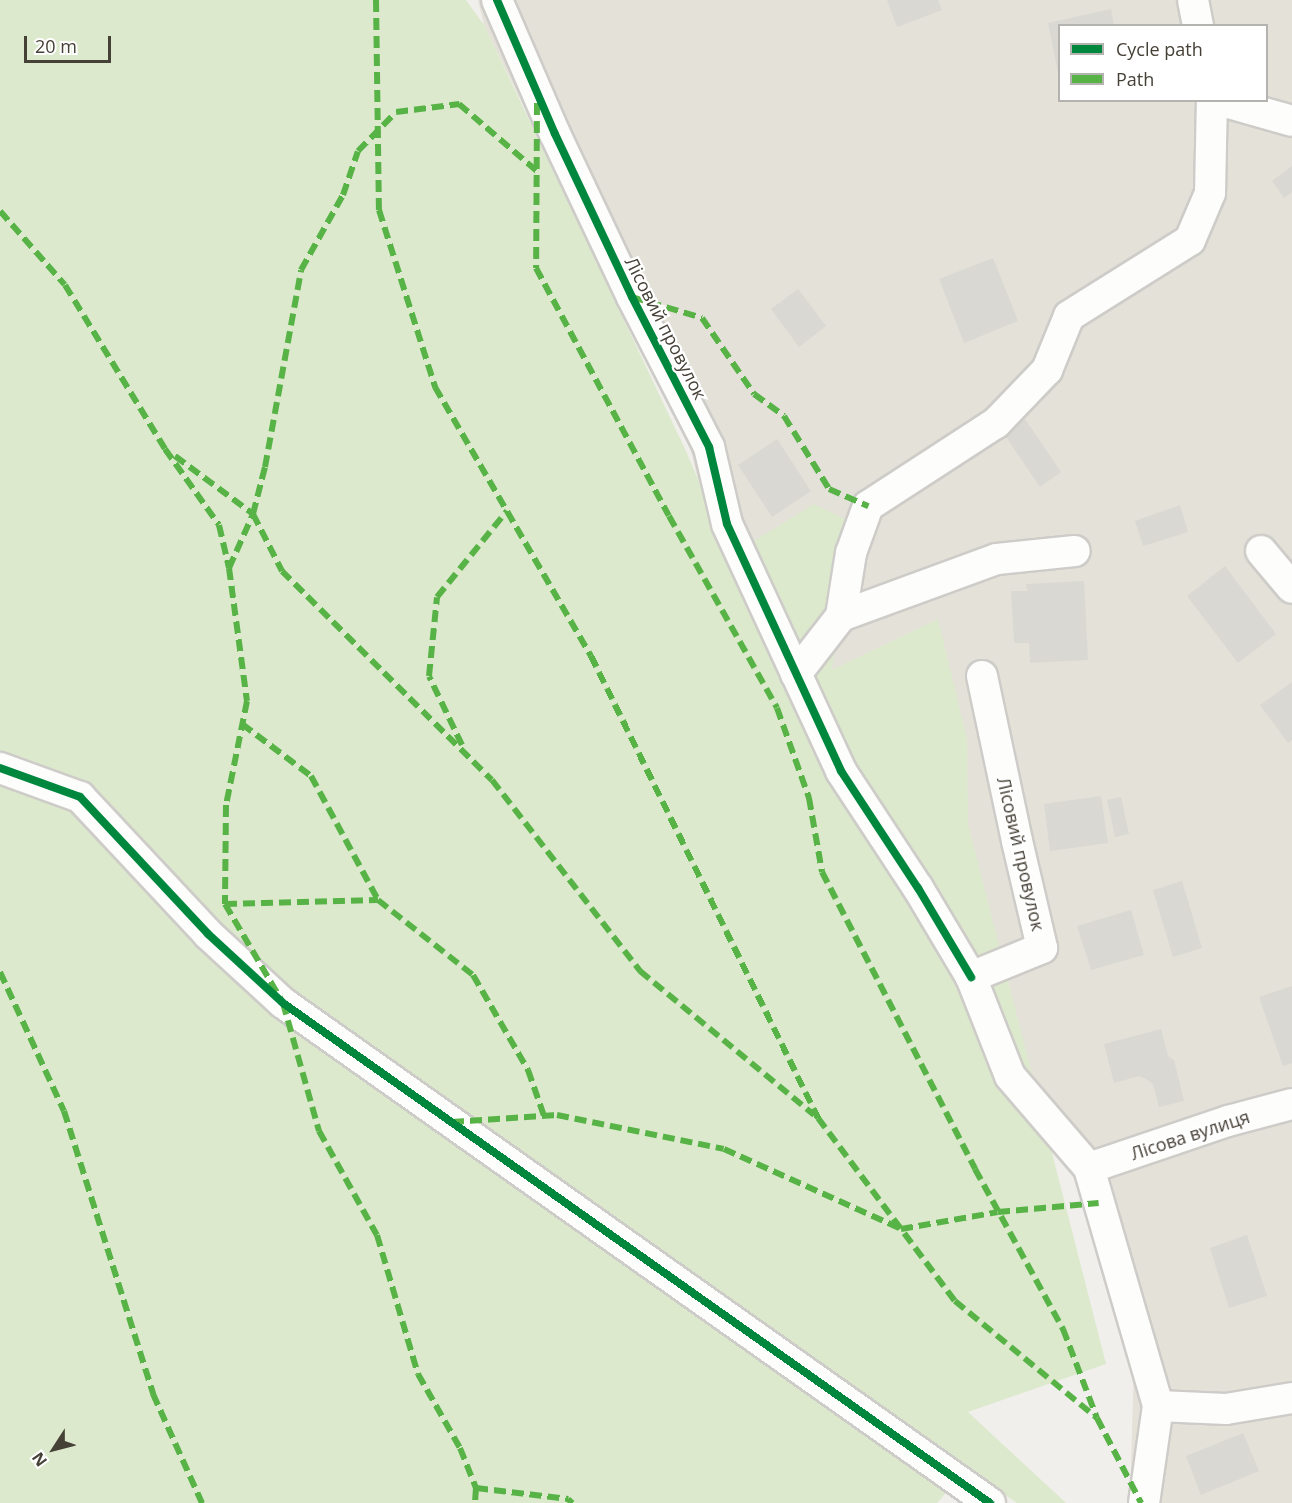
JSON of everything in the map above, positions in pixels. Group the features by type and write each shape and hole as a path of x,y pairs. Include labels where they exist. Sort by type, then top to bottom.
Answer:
{"street":[{"name":"Лісовий провулок","path":"497,0 555,134 632,297 709,447 727,524 841,771 918,888 970,977 1042,948 982,676"},
{"path":"1193,0 1198,24"},
{"path":"796,674 841,616 851,553 868,506 996,423 1047,370 1070,316 1190,240 1210,193 1212,102"},
{"path":"1225,102 1292,121"},
{"path":"841,616 997,559 1076,551"},
{"path":"1261,551 1292,588"},
{"path":"0,768 80,796 208,934 283,1003 990,1503"},
{"path":"970,977 1010,1076 1089,1168 1158,1406 1144,1503"},
{"name":"Лісова вулиця","path":"1089,1168 1228,1121 1292,1104"},
{"path":"1158,1406 1226,1409 1292,1398"}],"shaded area":[{"path":"478,0 1292,0 1292,1503 1130,1503 1134,1359 1080,1175 710,528 690,448 484,25"}],"green space":[{"path":"0,0 466,0 484,25 686,451 730,556 814,504 852,523 832,670 938,619 967,739 968,824 1106,1364 968,1412 1066,1503 1017,1503 967,1469 937,1503 0,1503"}],"building":[{"path":"887,0 938,0 942,10 897,27"},
{"path":"1111,9 1114,24 1058,24 1058,72 1048,23"},
{"path":"1292,166 1292,192 1284,198 1272,181"},
{"path":"993,258 1018,321 964,343 939,279"},
{"path":"798,289 826,326 799,347 771,309"},
{"path":"1025,419 1061,472 1040,487 1004,434"},
{"path":"777,439 811,491 772,517 738,465"},
{"path":"1180,505 1188,532 1143,546 1135,521"},
{"path":"1225,566 1276,634 1238,663 1187,596"},
{"path":"1084,581 1088,660 1030,663 1029,643 1014,643 1011,591 1027,591 1026,584"},
{"path":"1292,682 1292,740 1288,743 1260,705"},
{"path":"1101,796 1108,843 1050,851 1044,804"},
{"path":"1121,797 1129,834 1115,837 1107,800"},
{"path":"1182,881 1202,948 1173,957 1153,890"},
{"path":"1131,910 1144,955 1091,970 1077,926"},
{"path":"1292,986 1292,1063 1283,1066 1259,997"},
{"path":"1161,1029 1168,1056 1174,1060 1184,1101 1159,1107 1153,1084 1146,1079 1139,1076 1114,1083 1104,1044"},
{"path":"1247,1235 1267,1296 1229,1308 1210,1248"},
{"path":"1243,1433 1259,1471 1201,1495 1186,1456"}],"marked path":[{"path":"376,0 379,210 435,387 591,656 818,1118 955,1301 1097,1418"},
{"path":"537,103 536,268 669,516 777,708 809,798 822,872 975,1169 1063,1329 1097,1418 1141,1503"},
{"path":"229,568 253,514 265,467 301,270 343,195 358,151 396,112 459,104 537,171"},
{"path":"0,211 65,285 165,449 219,525 229,568 247,701 226,805 225,904 283,1003 319,1131 377,1235 418,1374 460,1448 476,1488 475,1503"},
{"path":"632,297 702,318 754,394 784,416 829,489 868,506"},
{"path":"175,456 253,514 282,571 492,780 640,971 814,1115"},
{"path":"462,745 429,676 437,597 507,511"},
{"path":"242,724 311,776 378,900 473,975 528,1070 544,1116"},
{"path":"225,904 378,900"},
{"path":"0,972 64,1111 153,1394 202,1503"},
{"path":"452,1122 557,1115 724,1149 901,1229 998,1212 1099,1203"},
{"path":"476,1488 568,1499 572,1503"}],"cycle path":[{"path":"497,0 555,134 632,297 709,447 727,524 841,771 918,888 971,977"},
{"path":"0,768 80,797 208,934 283,1003 990,1503"}]}
